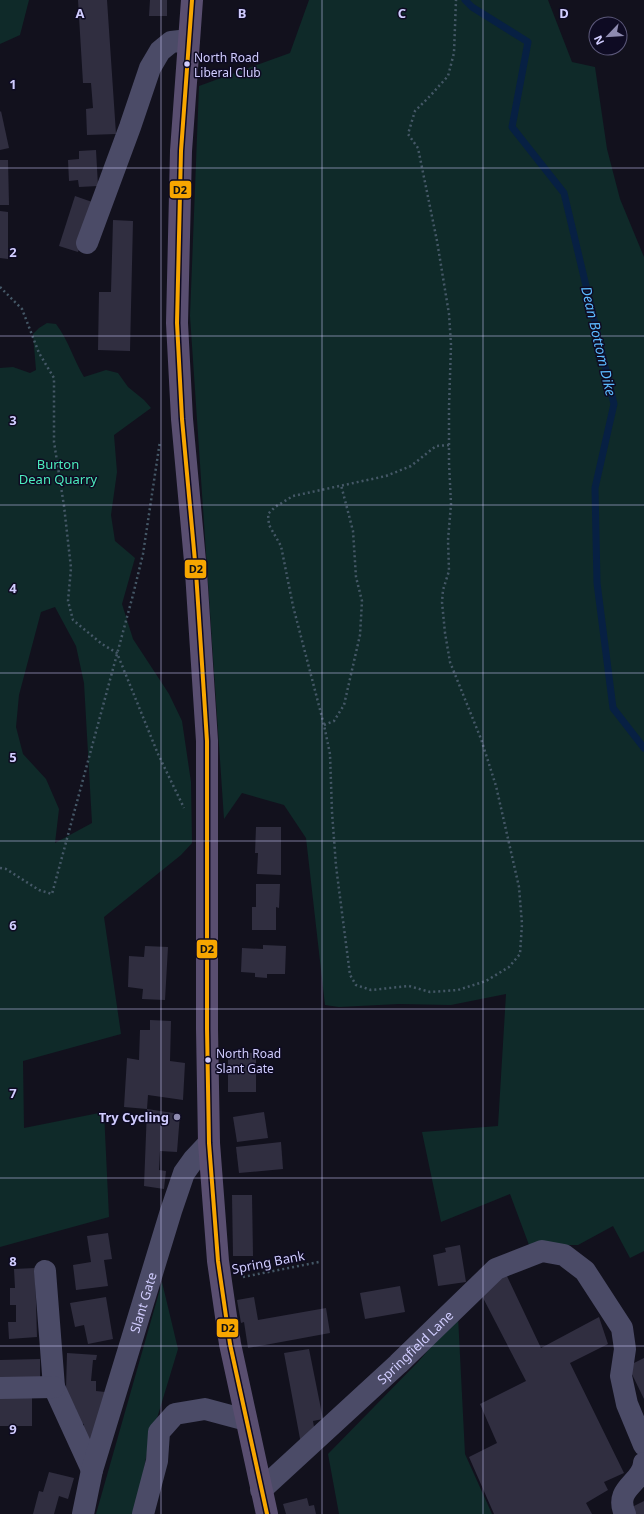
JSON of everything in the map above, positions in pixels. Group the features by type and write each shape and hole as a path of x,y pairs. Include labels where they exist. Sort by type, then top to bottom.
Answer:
{"main road":[{"path":"192,0 181,151 177,323 182,419 196,572 207,741 207,1029 209,1143 218,1261 230,1344 267,1514"}],"street":[{"path":"87,243 150,68 160,51 171,42 189,40"},
{"name":"Slant Gate","path":"83,1514 92,1470 171,1211 184,1173 194,1159 209,1143"},
{"name":"Springfield Lane","path":"261,1490 398,1364 496,1269 542,1250 564,1255 585,1271 622,1328 625,1349 620,1376 627,1404 644,1445"},
{"path":"45,1271 54,1387 92,1470"},
{"path":"0,1388 54,1387"},
{"path":"143,1514 157,1461 159,1432 175,1414 205,1409 246,1420"},
{"path":"625,1514 622,1506 625,1490 644,1470 644,1463"}],"path":[{"path":"449,445 436,446 411,466 386,476 294,496 275,507 268,514 269,525 281,546 293,606 324,725 330,754 331,804 336,866 350,975 356,985 371,990 409,986 430,992 458,990 486,981 509,967 520,954 522,924 519,887 496,786 481,739 450,662 444,625 442,602 443,590 449,571 448,540 451,504 449,406 451,345 449,314 437,241 418,148 408,134 415,111 448,76 454,53 456,0"},
{"path":"0,287 22,309 40,353 54,378 54,442 64,506 71,568 68,601 73,620 102,644 117,653 158,754 184,810"},
{"path":"0,868 6,869 39,890 52,894 142,554 161,433 182,419"},
{"path":"324,725 334,721 344,705 360,635 362,601 356,577 353,531 341,485"},
{"name":"Spring Bank","path":"221,1282 319,1262"}],"green space":[{"path":"0,0 29,0 20,35 0,44"},
{"path":"309,0 548,0 572,62 595,67 607,149 620,199 644,257 644,1251 630,1258 613,1226 578,1245 529,1245 510,1194 441,1222 422,1132 498,1126 506,994 451,1005 399,1004 339,1007 325,1005 306,838 284,805 242,793 224,819 190,316 199,86 290,53"},
{"name":"Burton Dean Quarry","path":"47,323 56,324 84,377 106,370 118,373 128,387 151,408 114,435 117,472 111,515 115,541 135,558 122,604 133,639 169,694 182,721 191,782 192,843 181,855 104,917 121,1034 23,1061 24,1128 104,1112 109,1217 0,1247 0,368 13,367 30,373 36,370 33,334","holes":["55,607 76,646 84,683 92,823 55,843 59,809 46,779 23,754 16,727 19,695 41,612"]},
{"path":"162,1282 178,1349 148,1448 135,1514 96,1514"},
{"path":"458,1316 465,1454 492,1514 339,1514 328,1454 418,1362"}],"building":[{"path":"78,0 107,0 116,134 87,135 86,109 93,108 91,83 83,83"},
{"path":"150,0 167,0 167,16 149,16"},
{"path":"1,111 9,148 0,150 0,112"},
{"path":"96,150 98,186 79,187 78,180 69,181 68,160 79,159 79,151"},
{"path":"0,160 8,160 9,205 0,205"},
{"path":"75,196 95,203 78,252 59,246"},
{"path":"0,211 8,212 8,259 0,258"},
{"path":"113,220 133,221 130,351 98,350 99,292 111,292"},
{"path":"256,827 281,827 281,875 257,874 258,853 255,853"},
{"path":"256,884 280,884 279,908 276,907 276,930 252,930 252,907 256,907"},
{"path":"263,945 286,946 285,974 267,974 267,978 255,977 255,973 241,972 242,948 263,949"},
{"path":"145,946 168,947 165,1000 142,999 143,989 128,987 129,956 144,957"},
{"path":"150,1020 171,1021 170,1061 185,1063 183,1100 148,1095 147,1109 124,1107 127,1058 139,1060 140,1030 150,1030"},
{"path":"228,1053 256,1053 256,1092 228,1092"},
{"path":"147,1109 180,1114 177,1152 160,1151 159,1170 166,1171 164,1189 144,1186"},
{"path":"264,1112 268,1138 237,1142 233,1117"},
{"path":"281,1142 283,1169 239,1173 236,1147"},
{"path":"232,1195 252,1195 253,1256 233,1256"},
{"path":"108,1233 112,1259 104,1260 108,1286 76,1290 73,1265 91,1262 87,1236"},
{"path":"460,1245 466,1282 438,1286 433,1255 446,1252 445,1248"},
{"path":"35,1268 37,1337 9,1339 8,1322 16,1322 16,1305 10,1305 10,1288 15,1288 14,1269"},
{"path":"506,1274 541,1348 599,1317 608,1344 570,1363 624,1473 604,1482 608,1490 586,1503 592,1514 494,1514 469,1457 497,1443 480,1404 526,1381 481,1294"},
{"path":"400,1286 405,1312 365,1319 360,1293"},
{"path":"106,1297 113,1339 88,1344 84,1325 75,1327 70,1303"},
{"path":"254,1297 258,1320 326,1308 330,1333 248,1348 244,1322 241,1323 237,1300"},
{"path":"309,1349 323,1419 313,1421 315,1433 301,1444 284,1353"},
{"path":"67,1353 97,1355 96,1360 93,1360 91,1381 96,1381 96,1391 105,1392 91,1447 83,1445 84,1424 73,1422 76,1408 68,1407 66,1389"},
{"path":"644,1358 644,1399 628,1366"},
{"path":"40,1359 40,1379 0,1381 0,1360"},
{"path":"32,1395 32,1426 0,1426 0,1396"},
{"path":"49,1472 74,1478 68,1499 59,1496 54,1514 33,1514 39,1491 43,1492"},
{"path":"307,1498 309,1506 314,1505 316,1514 286,1514 283,1504"},
{"path":"644,1501 644,1514 630,1514 628,1509"}],"waterway":[{"name":"Dean Bottom Dike","path":"465,0 472,7 528,42 512,127 564,193 614,404 595,488 597,583 613,708 644,748"}],"transit line":[{"name":"D2","path":"192,0 181,151 177,323 182,419 196,572 207,741 207,1029 209,1143 218,1261 230,1344 267,1514"}],"place":[{"name":"North Road Liberal Club","path":"187,64"},
{"name":"North Road Slant Gate","path":"208,1060"},
{"name":"Try Cycling","path":"177,1117"}]}
